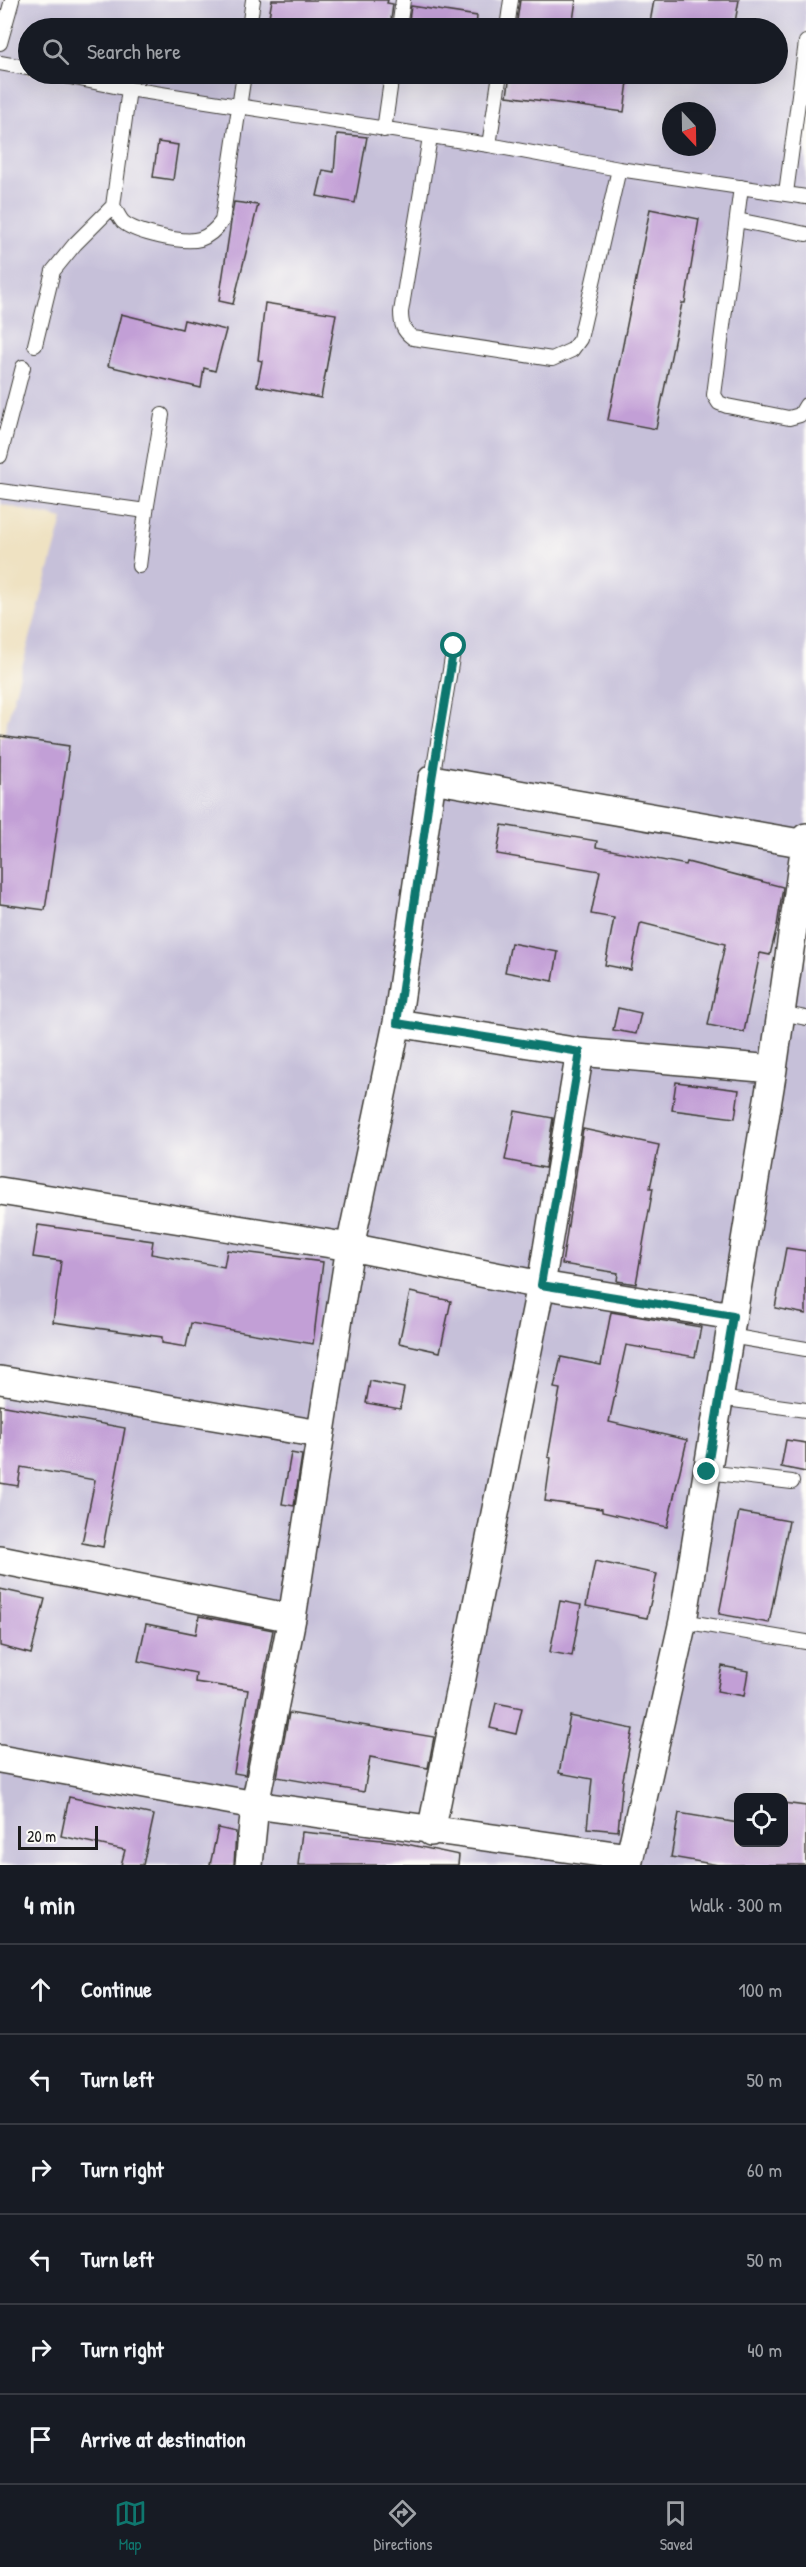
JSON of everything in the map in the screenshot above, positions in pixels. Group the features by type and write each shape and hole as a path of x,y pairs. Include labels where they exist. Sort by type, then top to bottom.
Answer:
{"street":[{"path":"0,1759 255,1805 628,1861 683,1621 773,1069 793,1015 805,841 432,779 397,1023 350,1247 292,1618 255,1805 249,1865"},
{"path":"397,1023 580,1052 773,1069"},
{"path":"431,1832 541,1285 580,1052"},
{"path":"0,1191 350,1247 731,1326"},
{"path":"0,1380 320,1434"},
{"path":"0,1560 292,1618"}],"lane":[{"path":"0,43 12,0"},
{"path":"250,18 253,0"},
{"path":"400,18 403,0"},
{"path":"508,18 511,0"},
{"path":"786,194 806,42"},
{"path":"0,63 18,66"},
{"path":"104,84 489,145 619,169 806,197"},
{"path":"112,206 123,222 143,231 178,240 200,239 215,230 222,221 243,84"},
{"path":"384,130 391,84"},
{"path":"489,145 498,84"},
{"path":"35,345 53,271 75,244 112,206 129,89"},
{"path":"430,137 401,312 401,323 406,333 413,338 552,359 572,350 580,339 619,169"},
{"path":"741,187 714,395 719,403 727,406 789,418 800,415 806,405"},
{"path":"737,220 806,234"},
{"path":"0,456 23,367"},
{"path":"139,566 162,415"},
{"path":"0,491 146,511"},
{"path":"432,779 454,646"},
{"path":"731,1326 806,1349"},
{"path":"719,1398 806,1410"},
{"path":"707,1472 792,1482"},
{"path":"683,1621 806,1642"}],"shaded area":[{"path":"0,0 806,0 806,1865 0,1865 0,747 63,519 0,504"}],"building":[{"path":"272,0 388,0 387,3 393,4 391,18 269,18"},
{"path":"520,0 576,0 573,18 517,18"},
{"path":"654,0 739,0 736,18 651,18"},
{"path":"411,6 477,16 477,18 409,18"},
{"path":"509,84 628,84 624,112 507,96"},
{"path":"337,134 367,137 355,203 317,196 323,170 334,172"},
{"path":"158,142 178,145 173,180 153,177"},
{"path":"234,202 258,205 233,304 219,301"},
{"path":"650,209 699,219 685,303 682,303 656,429 608,420"},
{"path":"265,303 336,314 321,398 257,386 262,361 258,360"},
{"path":"121,314 182,329 184,320 226,330 215,371 204,368 201,388 108,366"},
{"path":"0,736 69,746 45,910 0,904"},
{"path":"502,825 597,841 596,847 686,865 687,862 783,887 770,955 760,953 744,1032 708,1025 725,944 642,923 631,970 605,965 614,918 591,914 600,871 497,854"},
{"path":"511,943 558,952 553,981 505,972"},
{"path":"618,1008 641,1013 636,1034 613,1030"},
{"path":"676,1082 739,1090 735,1118 672,1110"},
{"path":"515,1111 553,1118 545,1168 505,1160"},
{"path":"583,1129 659,1145 650,1188 653,1188 636,1284 617,1281 618,1273 562,1264"},
{"path":"38,1225 153,1241 151,1254 224,1267 227,1250 323,1262 313,1344 191,1323 186,1347 162,1343 162,1337 53,1322 61,1261 33,1257"},
{"path":"786,1248 806,1251 806,1314 775,1308"},
{"path":"410,1292 451,1301 440,1352 399,1343"},
{"path":"611,1312 701,1327 695,1357 626,1345 609,1422 687,1440 667,1527 602,1512 602,1509 545,1501 551,1458 548,1457 560,1389 554,1388 561,1357 601,1365"},
{"path":"370,1381 404,1388 400,1409 366,1403"},
{"path":"0,1405 125,1428 103,1547 82,1543 95,1480 21,1467 18,1486 0,1483"},
{"path":"786,1440 806,1443 806,1472 781,1467"},
{"path":"291,1453 302,1455 294,1506 282,1504"},
{"path":"739,1512 789,1521 769,1623 719,1614"},
{"path":"595,1561 657,1574 647,1618 586,1606"},
{"path":"0,1589 45,1599 31,1654 0,1646"},
{"path":"560,1601 581,1605 572,1656 550,1652"},
{"path":"199,1616 273,1630 245,1775 234,1773 248,1690 195,1682 196,1673 138,1661 146,1624 196,1634"},
{"path":"722,1666 748,1671 744,1696 717,1691"},
{"path":"496,1703 522,1708 516,1734 490,1728"},
{"path":"289,1713 434,1737 428,1768 370,1757 364,1792 277,1777"},
{"path":"570,1716 633,1729 623,1779 618,1831 587,1828 592,1779 559,1773"},
{"path":"69,1797 154,1815 143,1865 121,1865 125,1850 61,1836"},
{"path":"788,1804 806,1806 806,1865 718,1865 671,1857 679,1813 734,1822 734,1847 788,1847"},
{"path":"218,1828 236,1832 234,1865 210,1865"},
{"path":"302,1832 392,1841 459,1855 458,1865 298,1865"}],"route":[{"path":"454,646 432,779 397,1023 580,1052 541,1285 733,1316 707,1472"}]}
